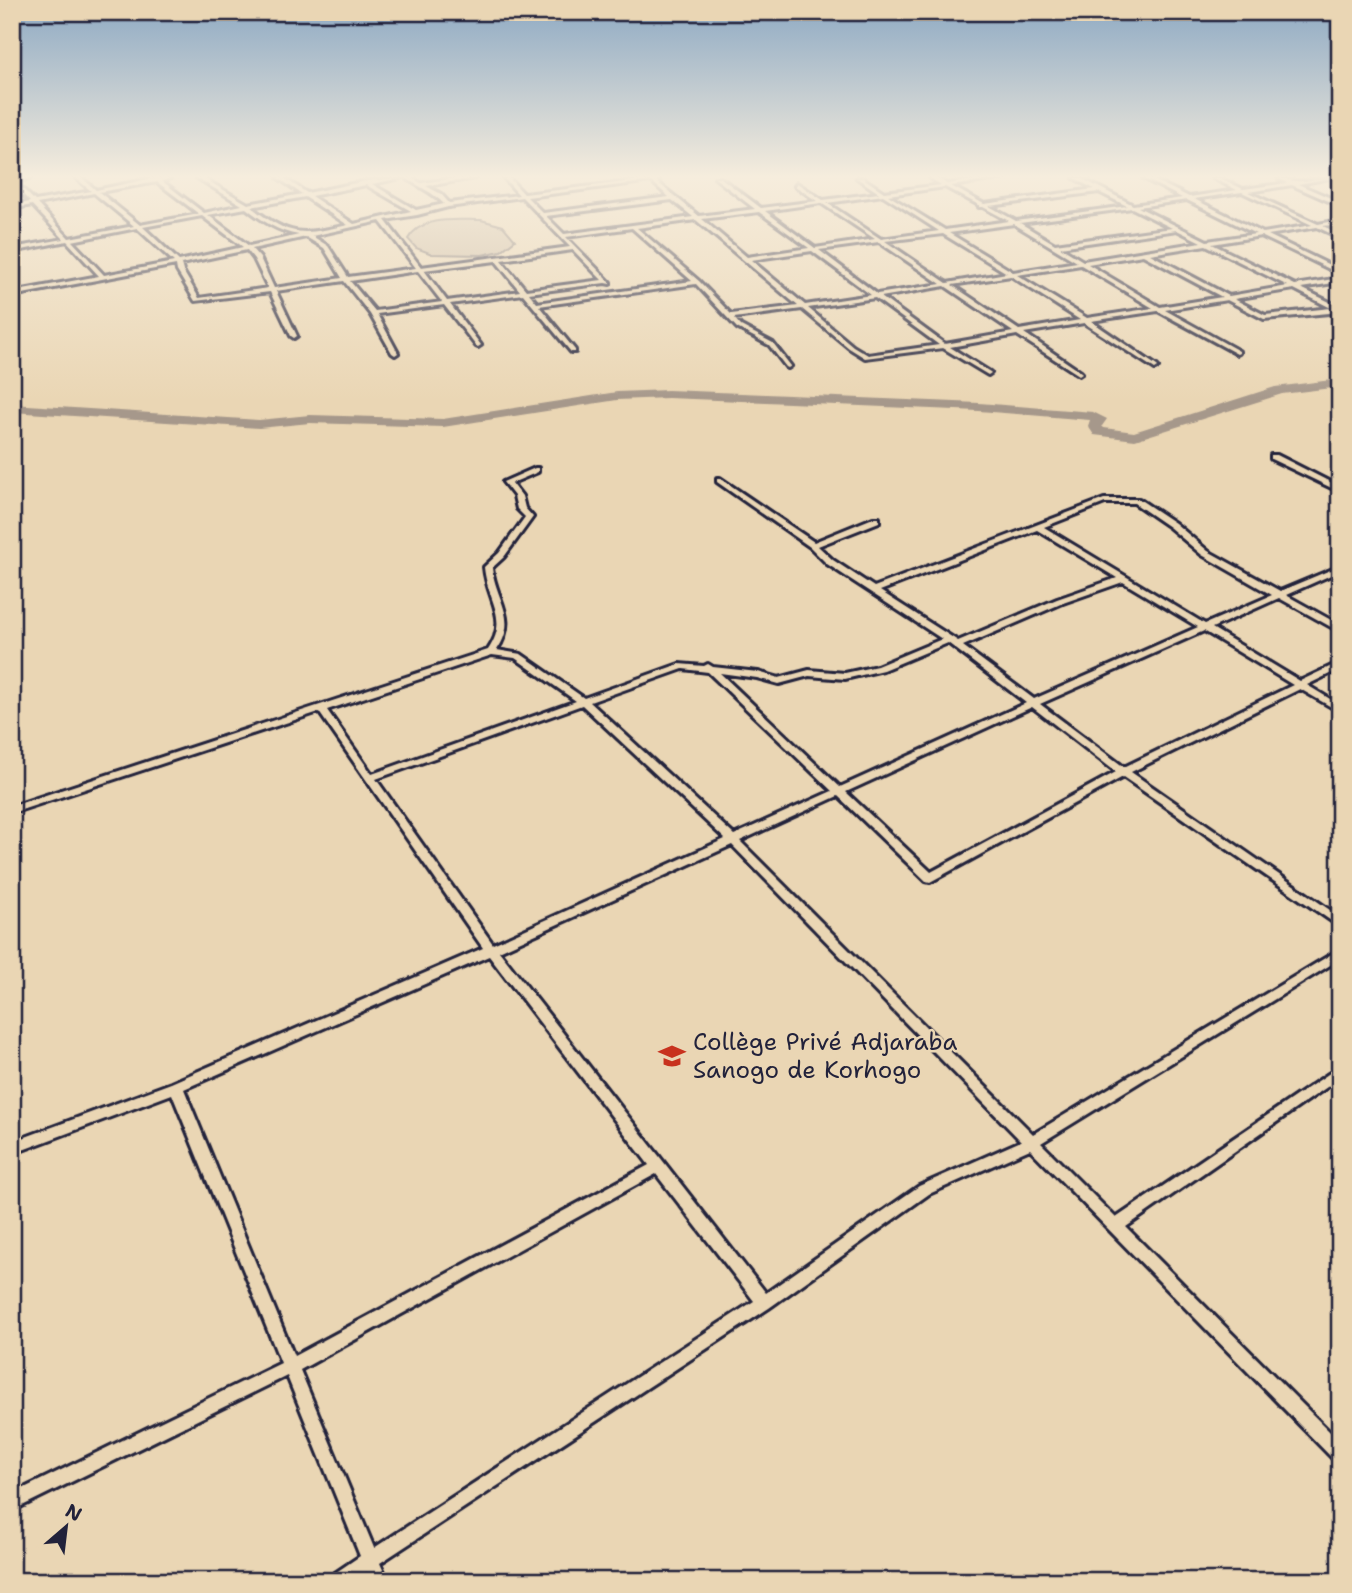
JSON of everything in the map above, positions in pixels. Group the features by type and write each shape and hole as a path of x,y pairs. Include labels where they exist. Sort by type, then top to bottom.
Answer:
{"street":[{"path":"79,252 102,276"},
{"path":"166,252 178,263 197,300 546,252"},
{"path":"12,294 228,252"},
{"path":"252,252 294,336"},
{"path":"329,252 347,281 373,313 395,353"},
{"path":"407,252 478,345"},
{"path":"577,252 617,293"},
{"path":"662,252 732,316 739,327 771,344 788,366"},
{"path":"739,252 866,356 944,346 1340,280"},
{"path":"747,259 794,252"},
{"path":"814,252 944,346 988,373"},
{"path":"898,252 1079,373"},
{"path":"973,252 1088,320 1155,367"},
{"path":"1064,252 1237,352"},
{"path":"732,316 1148,252"},
{"path":"1223,252 1339,309"},
{"path":"1299,252 1340,272"},
{"path":"1144,253 1264,317 1339,309"},
{"path":"498,260 573,351"},
{"path":"373,313 605,281"},
{"path":"535,305 697,282"},
{"path":"1274,457 1340,490"},
{"path":"491,652 502,632 498,606 488,577 488,566 506,551 512,539 525,528 529,517 521,509 518,496 507,482 535,470"},
{"path":"720,480 813,545 830,562 953,642 1123,772 1338,918"},
{"path":"874,590 1104,501 1136,501 1172,526 1205,554 1340,629"},
{"path":"813,545 876,520"},
{"path":"1038,527 1340,709"},
{"path":"12,1148 176,1087 491,950 1034,703 1340,568"},
{"path":"370,778 682,666 708,667 779,681 809,673 845,676 880,668 1123,579"},
{"path":"12,810 322,710 491,652 518,656 585,703 734,841 1340,1454"},
{"path":"708,667 930,878 1123,772 1340,665"},
{"path":"322,710 491,950 764,1303"},
{"path":"338,1581 764,1303 924,1190 1030,1143 1340,953"},
{"path":"1116,1226 1340,1071"},
{"path":"176,1087 379,1581"},
{"path":"12,1503 291,1367 659,1166"}],"shaded area":[{"path":"428,252 495,252 482,255"}],"waterway":[{"path":"12,408 259,424 310,419 443,423 617,396 668,394 979,407 1093,416 1100,419 1095,426 1099,432 1135,436 1280,390 1340,383"}],"place":[{"name":"Collège Privé Adjaraba Sanogo de Korhogo","path":"672,1056"}]}
